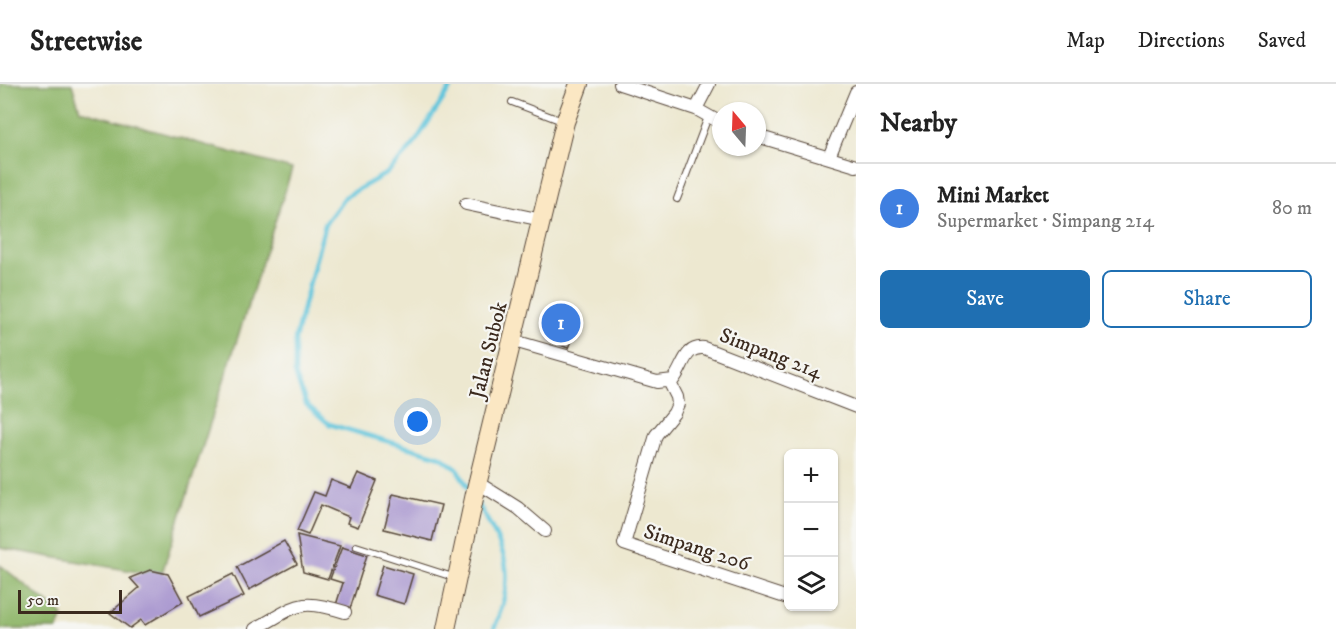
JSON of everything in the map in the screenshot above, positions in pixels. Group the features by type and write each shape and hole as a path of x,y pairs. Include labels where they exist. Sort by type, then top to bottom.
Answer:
{"main road":[{"name":"Jalan Subok","path":"446,629 477,486 514,341 565,122 579,84"}],"street":[{"path":"620,84 696,109 712,119"},
{"path":"696,109 709,84"},
{"path":"829,157 856,92"},
{"path":"766,139 856,166"},
{"path":"466,204 542,220"},
{"path":"514,341 657,382 669,381"},
{"name":"Simpang 214","path":"669,381 678,375 686,355 693,350 704,348 856,407"},
{"name":"Simpang 206","path":"669,381 678,404 674,413 656,435 624,544 784,596"},
{"path":"477,486 518,508 545,531"},
{"path":"255,629 303,603 315,603 345,612"}],"lane":[{"path":"512,102 565,122"},
{"path":"676,199 708,117"},
{"path":"356,546 458,578"}],"green space":[{"path":"0,84 72,84 80,110 292,169 161,576 0,548"},
{"path":"0,565 63,615 58,629 0,629"}],"building":[{"path":"562,308 570,311 562,334 572,338 568,348 549,340"},
{"path":"358,473 377,481 358,527 347,523 349,517 321,505 308,535 297,531 314,492 325,496 331,480 351,488"},
{"path":"393,494 441,505 432,541 384,529"},
{"path":"297,535 340,546 328,579 303,572"},
{"path":"284,541 297,564 249,590 237,567"},
{"path":"342,547 367,555 350,609 336,605 343,583 330,579"},
{"path":"383,565 413,574 404,604 374,595"},
{"path":"150,570 168,574 183,602 145,625 141,620 130,628 110,613 139,588 130,578"},
{"path":"233,574 244,596 199,617 189,596"}],"waterway":[{"path":"453,84 412,147 387,173 345,197 325,224 295,339 295,373 306,404 329,424 441,457 457,469 469,489"},
{"path":"478,504 496,537 506,564 505,593 494,629"}],"place":[{"name":"Mini Market","path":"561,323"}]}
